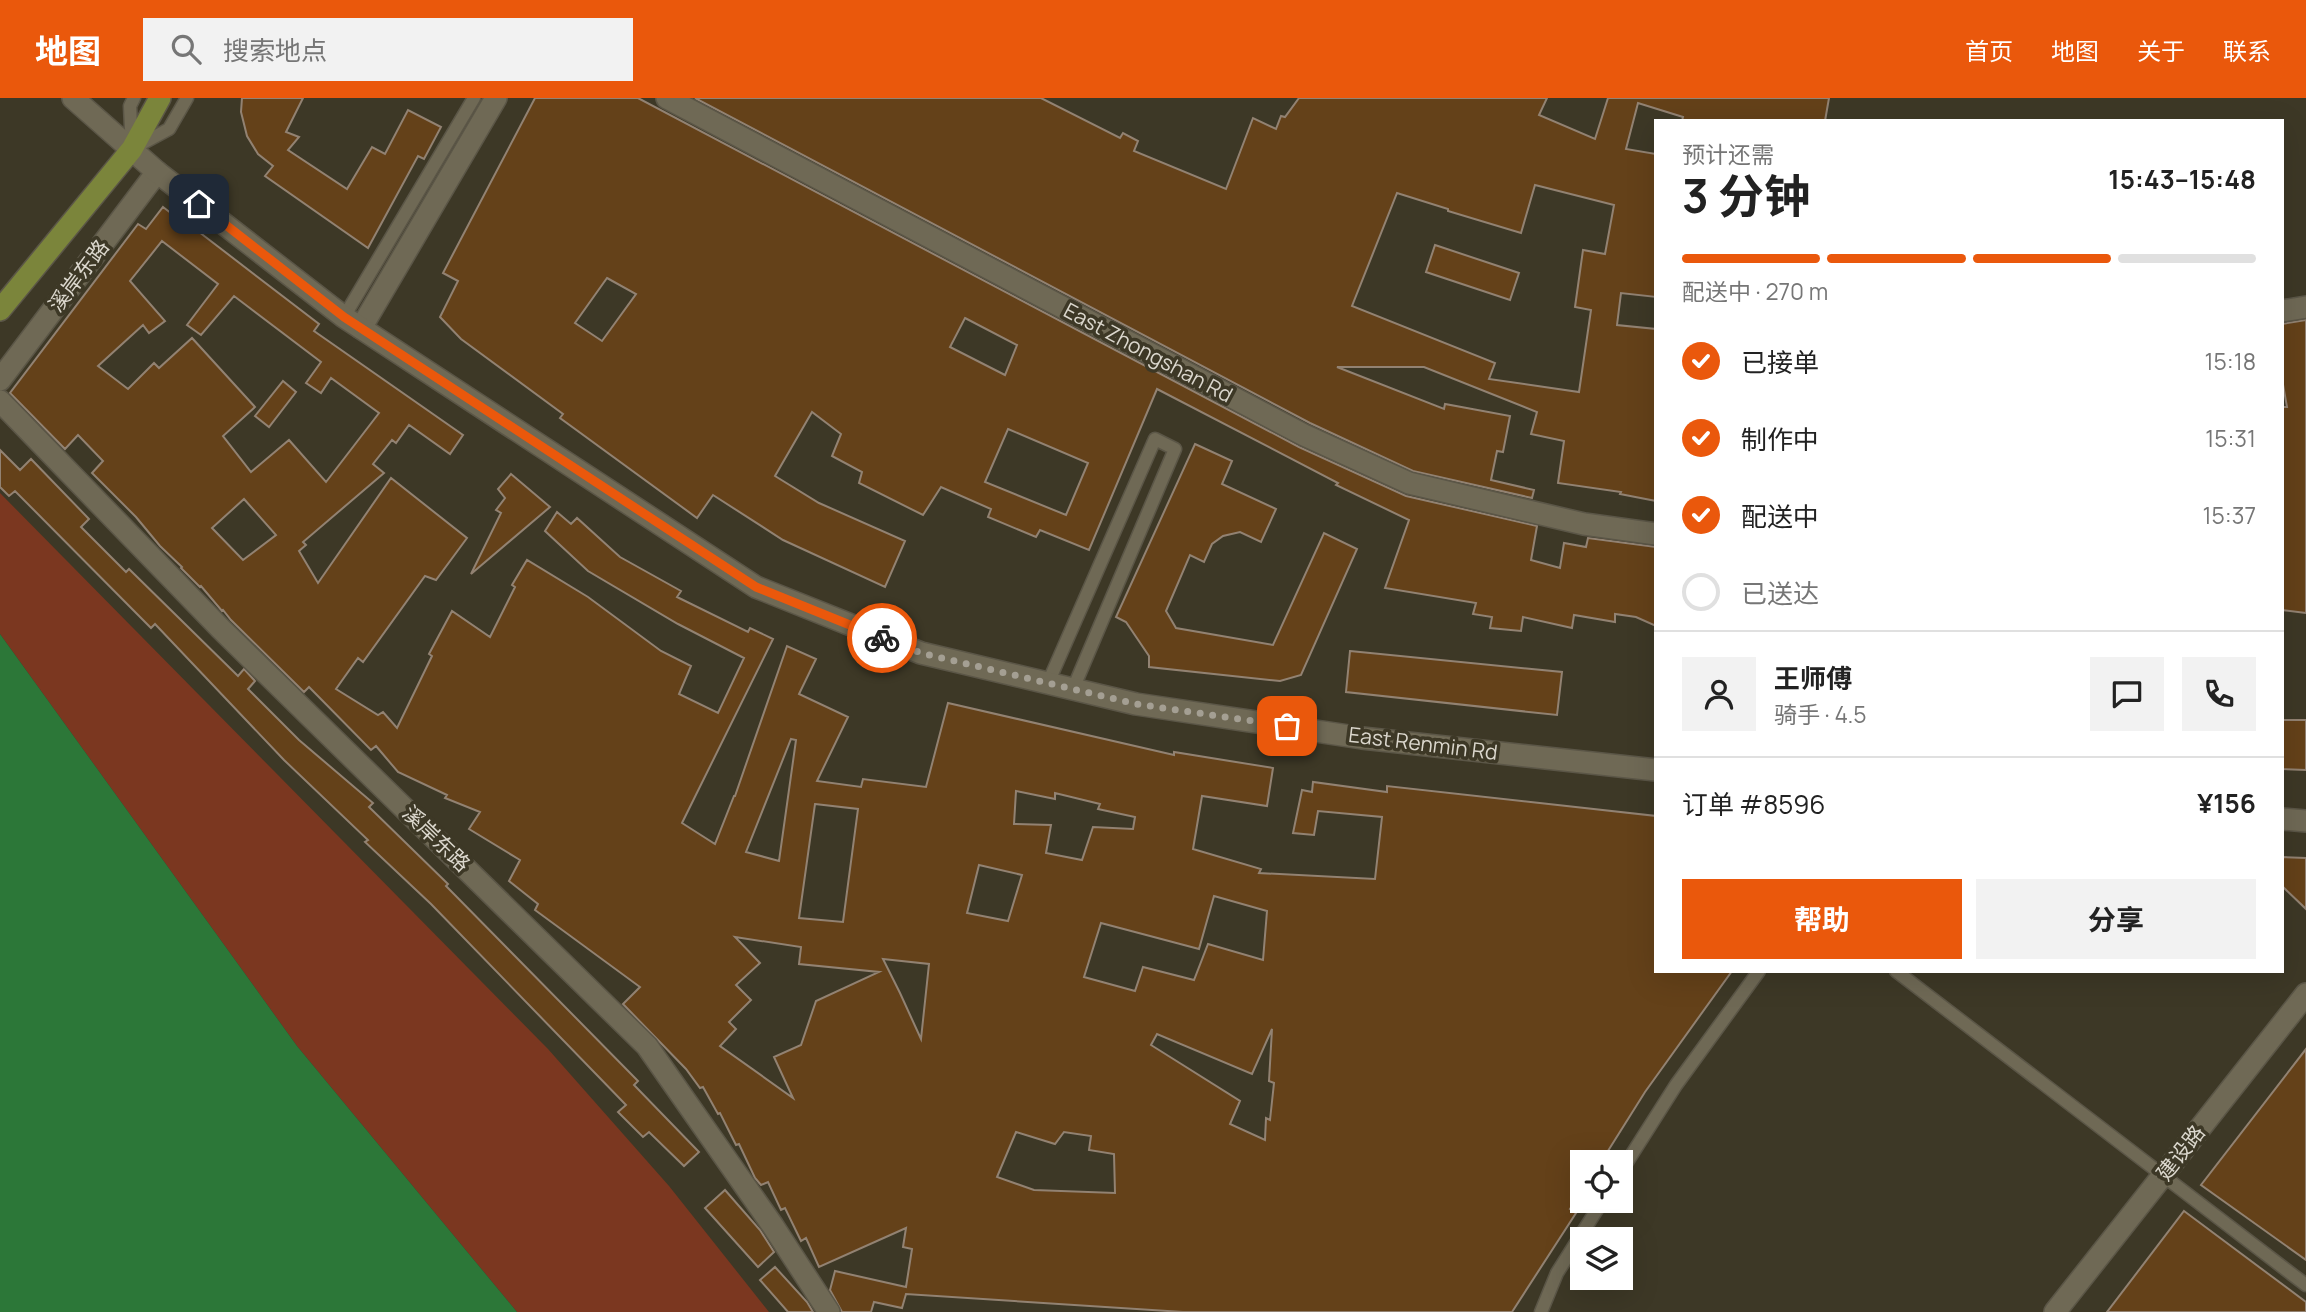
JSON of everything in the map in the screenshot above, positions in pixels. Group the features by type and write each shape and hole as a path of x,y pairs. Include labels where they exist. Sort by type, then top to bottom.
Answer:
{"main road":[{"path":"0,310 132,149 160,98"}],"street":[{"name":"East Renmin Rd","path":"73,98 158,172 352,323 756,587 921,653 1136,704 1362,737 1654,770"},
{"path":"352,323 496,98"},
{"name":"East Zhongshan Rd","path":"667,98 1293,429 1409,482 1584,524 1654,534"},
{"name":"溪岸东路","path":"0,380 158,172"},
{"path":"2284,311 2306,307"},
{"name":"溪岸东路","path":"0,401 220,628 646,1046 774,1226 829,1312"},
{"path":"2284,819 2306,821"},
{"name":"建设路","path":"2055,1312 2306,994"}],"lane":[{"path":"134,98 130,106 132,149 169,129 187,98"},
{"path":"352,323 474,98"},
{"path":"1048,683 1155,439 1175,449 1073,689"},
{"path":"1633,1153 1676,1085 1758,973"},
{"path":"1899,973 2306,1285"},
{"path":"1541,1312 1557,1273 1595,1213"}],"shaded area":[{"path":"0,493 548,1049 669,1186 769,1312 517,1312 297,1046 0,634"},
{"path":"0,634 297,1046 517,1312 0,1312"}],"building":[{"path":"242,98 303,98 286,132 299,137 288,150 347,189 372,147 385,154 408,110 441,127 424,159 418,156 368,248 265,176 273,166 258,154 247,136 241,112"},
{"path":"535,98 638,98 1299,447 1406,496 1537,526 1531,560 1560,568 1564,543 1586,547 1588,538 1654,547 1654,625 1636,617 1615,614 1615,622 1574,615 1572,628 1523,617 1521,631 1490,628 1492,617 1473,614 1476,603 1385,588 1409,520 1336,485 1338,483 1157,389 1089,550 1040,530 1036,537 988,517 991,509 941,487 923,515 859,483 862,472 832,456 841,434 812,412 775,476 819,503 905,541 885,587 783,540 713,495 697,518 560,418 563,414 461,339 440,317 458,281 443,273","holes":["607,278 636,294 602,341 575,323","965,318 1017,345 1005,375 950,347","1008,429 1088,463 1066,515 985,482"]},
{"path":"695,98 1041,98 1120,138 1123,133 1138,141 1134,151 1226,189 1253,118 1276,129 1281,116 1285,117 1299,98 1547,98 1539,115 1595,139 1608,98 1829,98 1825,119 1682,119 1638,103 1626,149 1654,154 1654,297 1621,293 1617,325 1654,329 1654,501 1620,494 1621,492 1558,483 1564,441 1531,434 1537,412 1424,367 1337,367 1444,409 1445,404 1510,416 1503,452 1497,451 1491,480 1534,490 1532,498 1413,471 1310,423","holes":["1535,185 1614,205 1605,254 1583,250 1575,307 1591,310 1579,392 1489,379 1495,363 1352,306 1397,193 1521,233"]},
{"path":"163,207 319,324 314,331 463,435 450,454 409,425 396,443 392,440 373,464 384,473 303,542 306,545 299,551 318,583 391,478 467,538 436,580 425,576 363,662 358,658 336,689 378,715 383,712 397,728 432,656 429,654 452,611 490,637 515,587 512,585 527,560 588,597 661,651 691,666 679,694 718,713 744,658 678,624 588,571 545,531 557,512 571,524 577,518 620,557 681,591 677,597 748,632 750,628 773,639 682,823 715,844 735,796 787,646 816,659 799,694 848,717 817,781 861,787 863,779 926,787 948,703 1174,755 1174,752 1273,768 1267,806 1202,796 1193,849 1261,869 1259,873 1375,879 1382,817 1318,811 1314,835 1293,833 1302,790 1312,792 1313,782 1387,792 1387,786 1654,816 1654,973 1731,973 1645,1092 1609,1150 1570,1150 1570,1213 1576,1213 1512,1312 1183,1312 906,1294 902,1308 874,1302 871,1312 842,1312 830,1290 835,1271 906,1287 912,1249 903,1247 906,1228 819,1267 806,1238 801,1241 785,1208 781,1210 768,1182 761,1185 755,1178 739,1144 736,1145 703,1087 700,1088 686,1069 623,1004 640,987 535,910 538,904 509,881 520,860 469,829 480,812 445,798 447,795 398,772 376,746 371,750 309,687 304,692 222,611 92,473 103,461 78,435 65,449 10,393 138,224 146,229","holes":["162,241 218,284 187,325 201,335 234,296 321,362 306,383 321,393 331,378 379,413 326,482 289,440 251,472 223,436 255,407 192,338 159,368 154,363 128,389 98,366 143,325 149,333 165,321 130,281","244,499 276,535 243,560 212,528","791,739 796,740 779,861 746,852","1016,791 1055,799 1055,793 1100,804 1098,809 1135,817 1133,829 1093,827 1082,860 1046,853 1051,825 1014,824","815,804 858,809 843,922 799,918","979,865 1022,875 1008,921 967,913","1214,896 1267,911 1263,960 1208,944 1194,980 1143,967 1135,991 1084,977 1101,923 1199,949","735,937 801,947 799,964 879,972 816,1001 801,1045 774,1057 793,1098 720,1046 736,1029 729,1022 751,1000 736,985 760,963","883,959 929,964 921,1039","1272,1029 1269,1081 1274,1083 1270,1120 1266,1118 1265,1140 1230,1124 1240,1101 1151,1045 1157,1034 1252,1074","1016,1132 1055,1144 1064,1132 1091,1136 1089,1150 1114,1154 1115,1193 1034,1190 997,1177"]},
{"path":"1435,245 1519,273 1510,300 1426,272"},
{"path":"2306,320 2306,613 2284,610 2284,407 2287,407 2284,390 2284,324"},
{"path":"283,381 296,392 269,427 255,416"},
{"path":"1195,444 1232,461 1222,484 1276,509 1261,542 1240,532 1223,536 1212,544 1204,562 1190,555 1166,611 1176,628 1273,645 1324,533 1357,549 1301,675 1280,681 1149,667 1149,656 1126,622 1116,617"},
{"path":"0,450 20,470 31,459 89,519 81,527 126,572 129,569 238,676 244,669 255,681 248,689 299,740 373,803 369,807 448,884 446,886 638,1081 634,1085 699,1152 684,1166 649,1132 643,1137 618,1112 626,1105 431,904 365,842 368,840 284,760 155,624 151,628 15,491 9,496 0,487"},
{"path":"511,474 550,507 471,574 501,513 496,510 505,498 498,489"},
{"path":"1350,651 1562,672 1557,715 1346,692"},
{"path":"2284,720 2306,720 2306,770 2284,769"},
{"path":"2284,857 2306,858 2306,909 2284,888"},
{"path":"2306,1049 2306,1260 2201,1185"},
{"path":"725,1190 760,1230 774,1252 758,1267 705,1208"},
{"path":"2184,1211 2306,1302 2306,1312 2107,1312"},
{"path":"775,1267 813,1312 788,1312 760,1280"}],"way so far":[{"path":"882,638 921,653 1136,704 1287,726"}],"route":[{"path":"199,204 344,317 756,587 882,638"}]}
